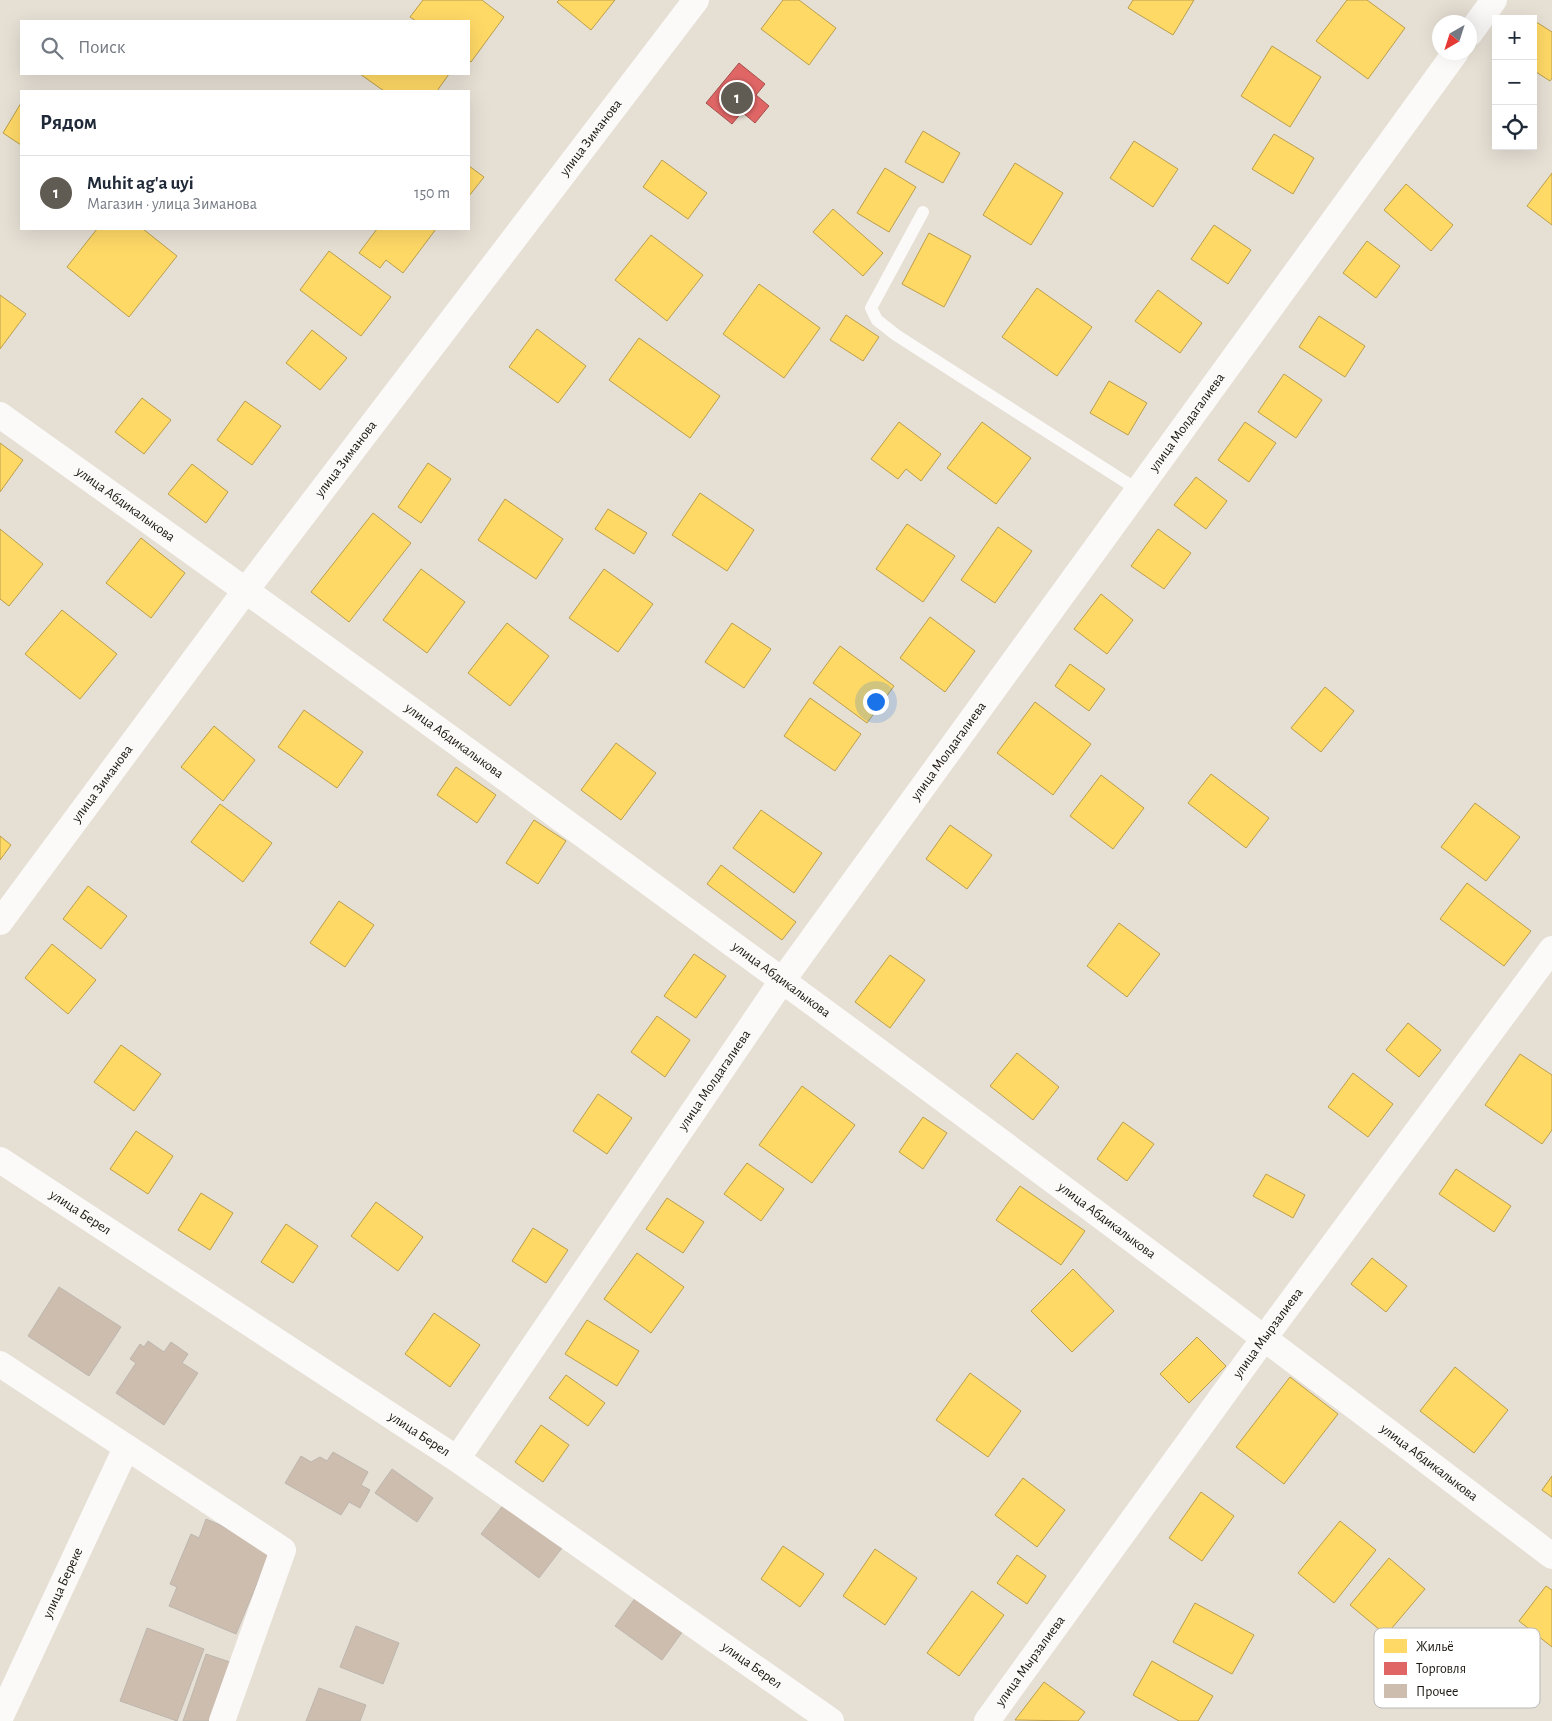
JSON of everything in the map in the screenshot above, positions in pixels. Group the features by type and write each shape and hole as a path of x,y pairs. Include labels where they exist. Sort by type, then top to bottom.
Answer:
{"street":[{"name":"улица Зиманова","path":"0,922 246,590 696,0"},
{"path":"1477,23 1494,0"},
{"name":"улица Молдагалиева","path":"457,1459 782,981 1450,60"},
{"name":"улица Абдикалыкова","path":"0,415 246,590 782,981 1265,1337 1552,1556"},
{"name":"улица Мырзалиева","path":"988,1721 1265,1337 1552,949"},
{"name":"улица Берел","path":"0,1160 457,1459 831,1721"},
{"path":"0,1364 283,1550 222,1721"},
{"name":"улица Береке","path":"0,1718 126,1448"}],"lane":[{"path":"923,212 871,308 877,320 896,336 1138,490"}],"building: Жильё":[{"path":"423,0 482,0 504,17 471,62 470,20 414,20 410,17"},
{"path":"559,0 615,0 591,30 557,2"},
{"path":"783,0 799,0 836,28 809,65 761,29"},
{"path":"1133,0 1194,0 1173,35 1128,8"},
{"path":"1347,0 1367,0 1405,28 1368,79 1316,41"},
{"path":"1537,23 1552,32 1552,78 1550,81 1537,73"},
{"path":"1272,46 1321,77 1290,127 1241,96"},
{"path":"361,75 448,75 438,90 383,90"},
{"path":"20,105 20,144 3,133"},
{"path":"923,131 960,153 943,183 905,162"},
{"path":"1274,134 1314,158 1293,194 1252,169"},
{"path":"1134,141 1178,169 1153,207 1110,178"},
{"path":"662,160 707,193 688,219 643,187"},
{"path":"1015,163 1063,193 1031,245 983,215"},
{"path":"470,167 484,177 470,195"},
{"path":"885,168 916,187 889,232 857,213"},
{"path":"1552,173 1552,225 1527,206"},
{"path":"1406,184 1453,225 1431,251 1384,210"},
{"path":"833,209 883,253 863,276 813,232"},
{"path":"1214,225 1251,250 1228,284 1191,259"},
{"path":"96,230 144,230 177,256 129,317 67,267"},
{"path":"376,230 435,230 403,273 386,260 380,268 359,253"},
{"path":"929,233 971,256 944,307 902,284"},
{"path":"651,235 703,275 667,321 615,280"},
{"path":"1367,241 1400,266 1376,298 1343,273"},
{"path":"329,251 391,297 361,336 300,290"},
{"path":"759,284 820,328 784,378 723,334"},
{"path":"1037,288 1092,327 1057,376 1002,337"},
{"path":"1158,290 1202,323 1180,353 1135,321"},
{"path":"0,295 26,314 0,349"},
{"path":"846,315 879,337 863,361 830,340"},
{"path":"1319,316 1365,346 1345,377 1299,347"},
{"path":"537,329 586,366 558,403 509,367"},
{"path":"312,330 347,358 320,390 286,363"},
{"path":"639,338 720,396 690,438 609,380"},
{"path":"1284,374 1322,400 1296,438 1258,412"},
{"path":"1109,381 1147,403 1128,435 1090,413"},
{"path":"142,398 171,420 144,454 115,432"},
{"path":"245,401 281,426 252,465 217,440"},
{"path":"899,422 941,454 921,481 906,469 898,479 871,459"},
{"path":"982,422 1031,458 996,504 947,468"},
{"path":"1245,422 1276,443 1249,482 1218,460"},
{"path":"0,443 23,460 0,492"},
{"path":"428,463 451,479 421,523 398,507"},
{"path":"192,464 228,492 206,523 168,494"},
{"path":"1196,477 1227,501 1206,529 1174,505"},
{"path":"700,493 754,530 727,571 672,535"},
{"path":"505,499 563,539 536,579 478,540"},
{"path":"608,509 647,533 634,554 595,529"},
{"path":"373,513 411,543 349,622 311,592"},
{"path":"907,524 955,556 923,602 876,569"},
{"path":"998,527 1032,551 995,603 961,580"},
{"path":"0,529 43,564 9,606 0,599"},
{"path":"1158,529 1191,553 1164,589 1131,566"},
{"path":"141,538 185,573 151,618 106,583"},
{"path":"421,569 465,602 427,653 383,620"},
{"path":"604,569 653,604 618,652 569,618"},
{"path":"1101,594 1133,620 1107,654 1074,629"},
{"path":"62,610 117,654 80,699 25,654"},
{"path":"930,617 975,651 945,692 900,658"},
{"path":"507,623 549,656 510,706 468,673"},
{"path":"732,623 771,649 744,688 705,662"},
{"path":"840,646 894,686 867,723 813,683"},
{"path":"1070,664 1105,689 1089,711 1055,686"},
{"path":"1325,687 1354,711 1321,752 1291,728"},
{"path":"810,698 861,734 835,771 784,736"},
{"path":"1035,702 1091,744 1053,795 997,753"},
{"path":"304,710 363,752 337,788 278,747"},
{"path":"214,726 255,760 223,801 181,767"},
{"path":"616,743 656,773 621,820 581,790"},
{"path":"456,767 496,795 477,823 437,795"},
{"path":"1211,774 1269,818 1246,848 1188,803"},
{"path":"1101,775 1144,808 1113,849 1070,816"},
{"path":"1475,803 1520,837 1486,881 1441,847"},
{"path":"220,804 272,843 243,882 191,842"},
{"path":"761,810 822,853 794,893 733,848"},
{"path":"534,820 566,841 538,884 506,863"},
{"path":"950,825 992,855 967,889 926,859"},
{"path":"0,836 11,845 0,860"},
{"path":"721,865 796,922 782,940 707,884"},
{"path":"1467,883 1531,931 1504,966 1440,919"},
{"path":"88,886 127,916 101,949 63,919"},
{"path":"339,901 374,925 345,967 310,943"},
{"path":"1119,923 1160,954 1127,997 1087,966"},
{"path":"52,944 96,980 68,1014 25,978"},
{"path":"694,954 726,976 696,1018 664,996"},
{"path":"890,955 925,980 890,1028 855,1002"},
{"path":"657,1016 690,1040 665,1077 631,1052"},
{"path":"1408,1023 1441,1050 1419,1077 1386,1050"},
{"path":"121,1045 161,1074 134,1111 94,1082"},
{"path":"1017,1053 1059,1087 1033,1120 990,1086"},
{"path":"1520,1054 1552,1075 1552,1130 1542,1144 1485,1105"},
{"path":"1353,1073 1393,1104 1368,1137 1328,1107"},
{"path":"802,1086 855,1125 812,1183 759,1145"},
{"path":"598,1094 632,1118 607,1154 573,1131"},
{"path":"923,1117 947,1133 923,1169 899,1152"},
{"path":"1123,1122 1154,1144 1127,1181 1097,1159"},
{"path":"136,1131 173,1156 148,1194 110,1169"},
{"path":"747,1163 784,1189 761,1221 724,1194"},
{"path":"1456,1169 1511,1206 1494,1232 1439,1194"},
{"path":"1266,1174 1305,1195 1293,1218 1253,1196"},
{"path":"1020,1186 1085,1231 1061,1265 996,1220"},
{"path":"201,1193 233,1213 210,1250 178,1230"},
{"path":"667,1198 704,1222 683,1253 646,1229"},
{"path":"376,1202 423,1237 398,1271 351,1236"},
{"path":"286,1224 318,1246 293,1283 261,1262"},
{"path":"533,1228 568,1250 546,1283 512,1261"},
{"path":"637,1253 684,1287 651,1333 604,1299"},
{"path":"1372,1258 1407,1286 1386,1312 1351,1284"},
{"path":"1073,1269 1114,1311 1072,1352 1031,1311"},
{"path":"434,1313 480,1345 450,1387 405,1354"},
{"path":"587,1320 639,1351 617,1386 565,1354"},
{"path":"1197,1337 1226,1366 1189,1403 1160,1374"},
{"path":"1455,1367 1508,1410 1474,1453 1420,1411"},
{"path":"970,1373 1021,1411 988,1457 936,1420"},
{"path":"566,1375 605,1403 588,1426 549,1398"},
{"path":"1290,1377 1338,1414 1284,1484 1236,1447"},
{"path":"541,1425 569,1445 543,1482 515,1462"},
{"path":"1552,1476 1552,1497 1542,1490"},
{"path":"1023,1478 1065,1510 1037,1547 995,1515"},
{"path":"1201,1492 1234,1516 1202,1561 1169,1538"},
{"path":"1340,1521 1376,1550 1334,1603 1298,1573"},
{"path":"783,1546 824,1574 800,1607 761,1579"},
{"path":"875,1549 917,1578 885,1625 843,1596"},
{"path":"1017,1555 1046,1576 1027,1604 997,1583"},
{"path":"1389,1558 1425,1589 1392,1628 1378,1628 1350,1605"},
{"path":"1546,1586 1552,1590 1552,1647 1540,1638 1540,1628 1528,1628 1519,1621"},
{"path":"972,1591 1004,1615 959,1676 927,1653"},
{"path":"1195,1603 1254,1635 1232,1674 1173,1642"},
{"path":"1152,1661 1213,1696 1198,1721 1179,1721 1133,1695"},
{"path":"1044,1682 1085,1712 1078,1721 1015,1720"}],"building: Торговля":[{"path":"739,63 765,84 756,95 769,106 755,123 742,112 732,124 706,103"}],"building: Прочее":[{"path":"59,1287 121,1327 89,1376 28,1336"},
{"path":"148,1341 164,1352 171,1342 188,1354 182,1363 198,1373 164,1425 116,1393 136,1363 130,1359 140,1344 144,1347"},
{"path":"333,1452 368,1472 361,1485 370,1490 360,1508 349,1502 341,1515 285,1483 301,1456 311,1462 320,1457 327,1461"},
{"path":"392,1469 433,1498 417,1522 375,1493"},
{"path":"504,1504 562,1548 539,1578 481,1534"},
{"path":"206,1519 272,1547 236,1634 169,1606 177,1587 170,1584 191,1534 199,1538"},
{"path":"636,1597 683,1631 662,1660 615,1626"},
{"path":"356,1626 399,1643 383,1684 340,1667"},
{"path":"147,1628 204,1649 177,1721 120,1701"},
{"path":"206,1654 230,1662 210,1721 183,1721"},
{"path":"319,1688 366,1705 360,1721 306,1721"}],"place":[{"name":"Muhit ag'a uyi","path":"737,98"}]}
